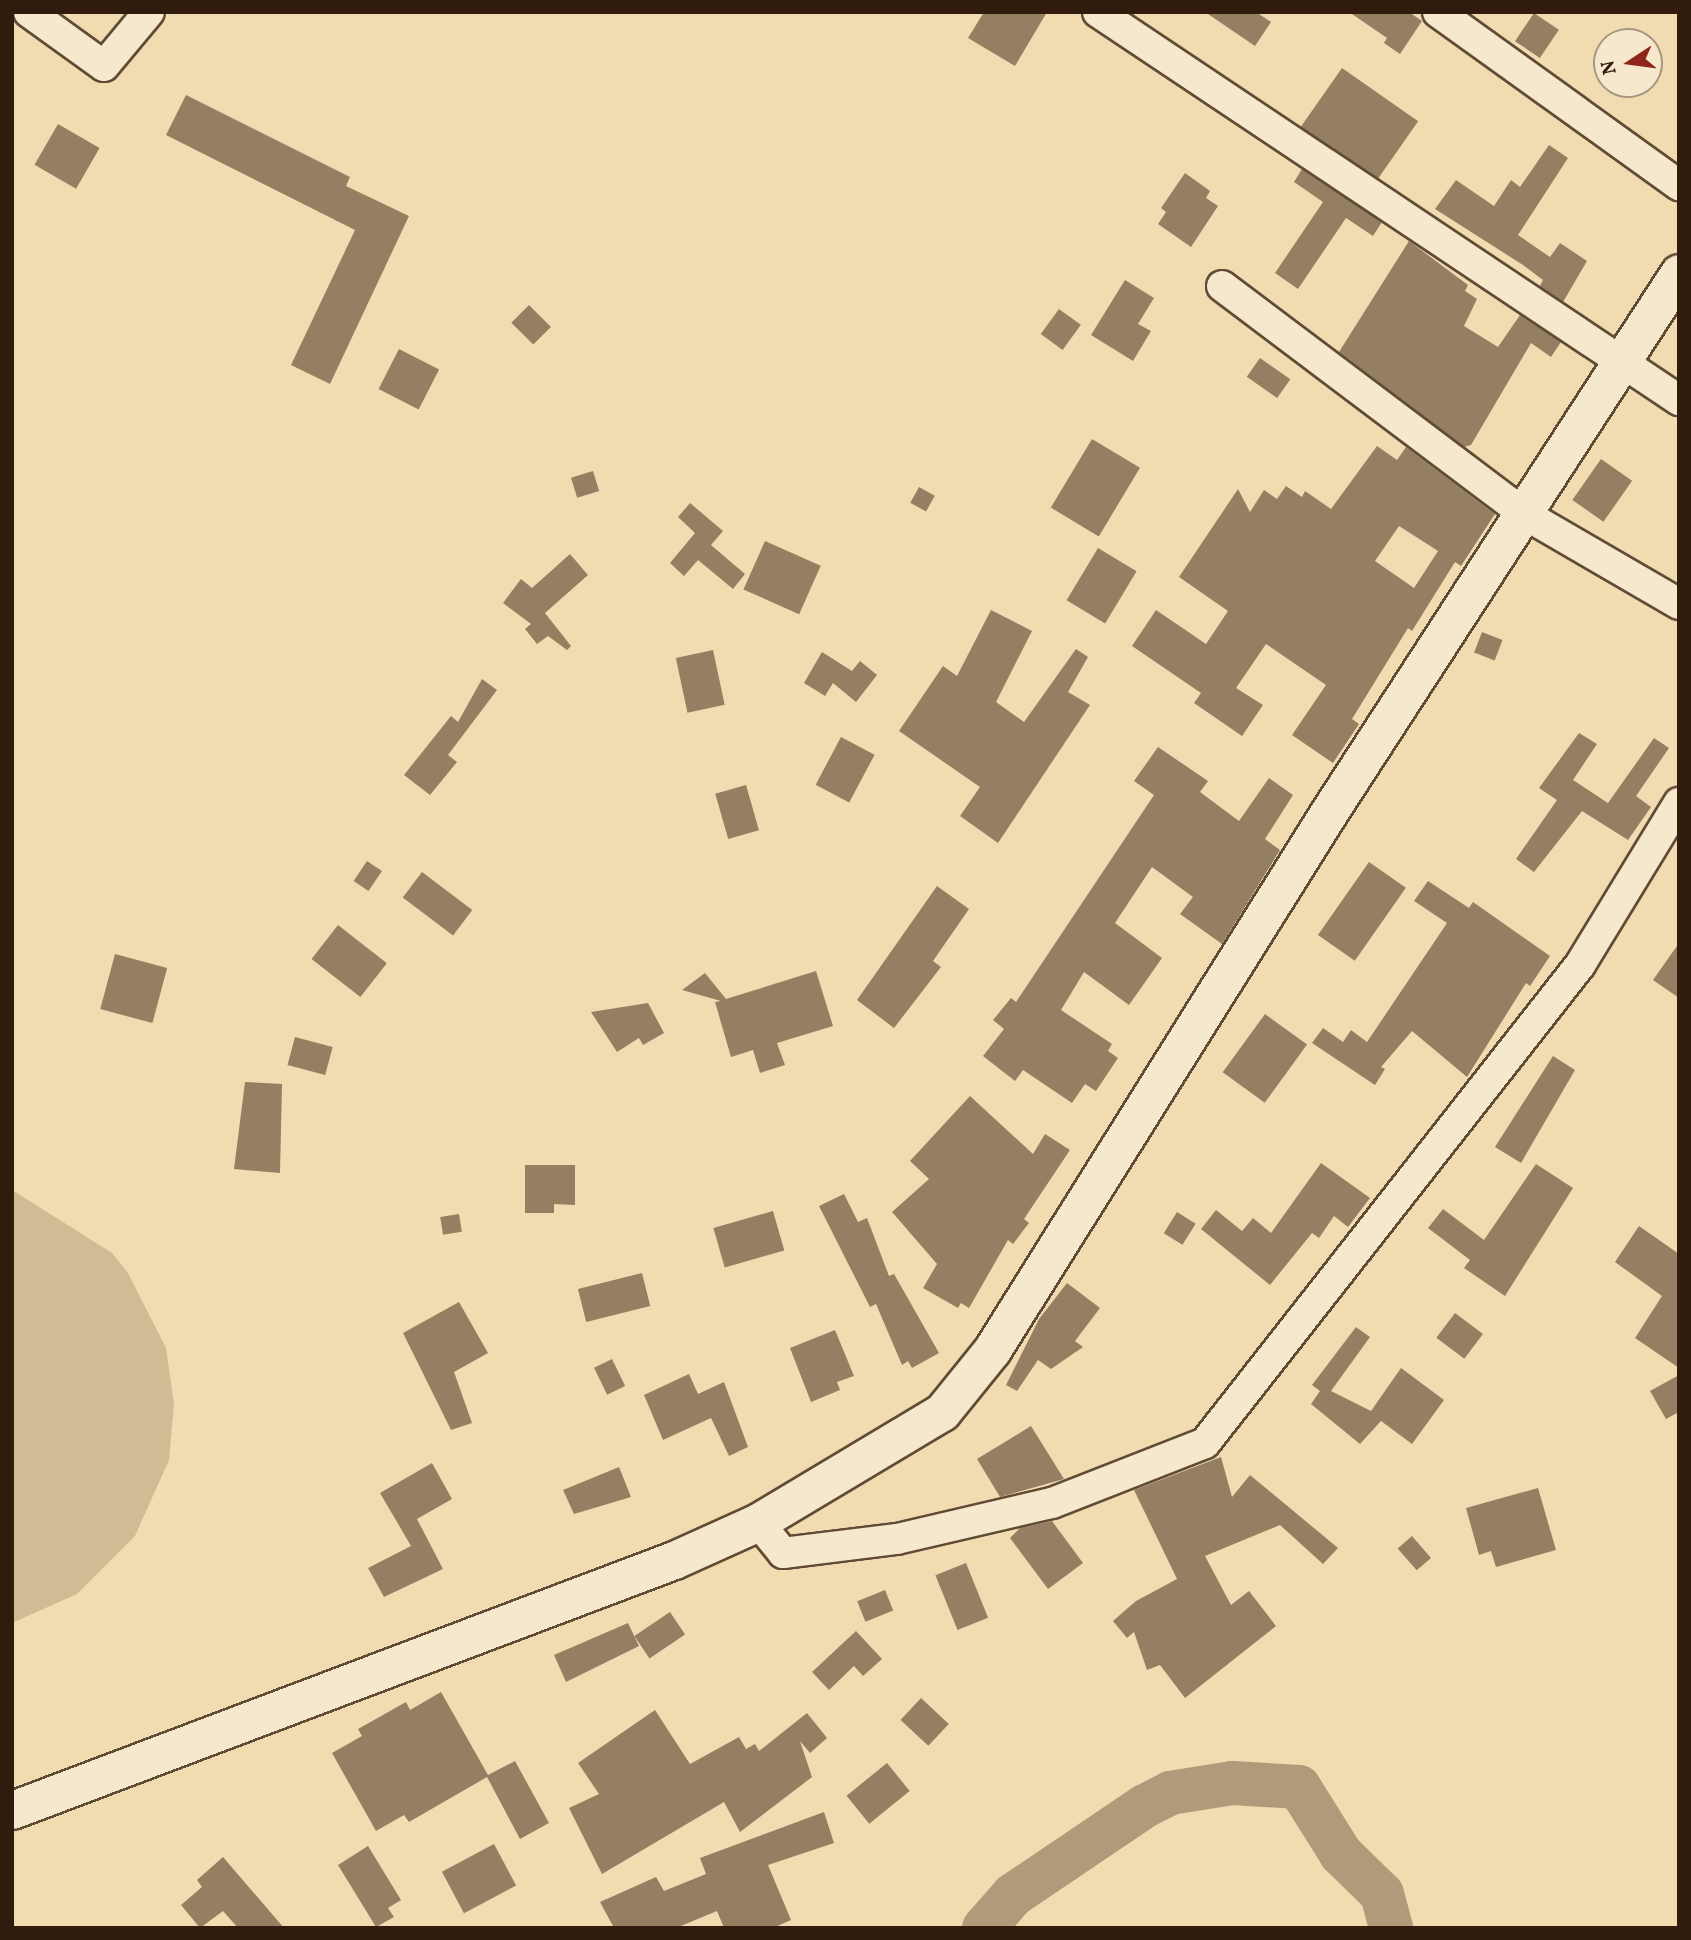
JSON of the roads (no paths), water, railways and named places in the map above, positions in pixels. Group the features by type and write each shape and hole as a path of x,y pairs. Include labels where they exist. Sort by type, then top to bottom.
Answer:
{"street":[{"path":"29,12 104,66 149,12"},
{"path":"1098,12 1679,400"},
{"path":"1438,12 1679,185"},
{"path":"12,1810 674,1560 758,1522 890,1447 942,1412 969,1384 1148,1108 1331,809 1526,514 1679,273"},
{"path":"1222,286 1526,514 1679,604"},
{"path":"758,1522 783,1553 897,1539 1052,1503 1205,1443 1580,965 1679,803"}],"waterway":[{"path":"984,1928 1013,1895 1145,1806 1170,1793 1232,1783 1299,1787 1341,1854 1382,1894 1391,1928"}]}
